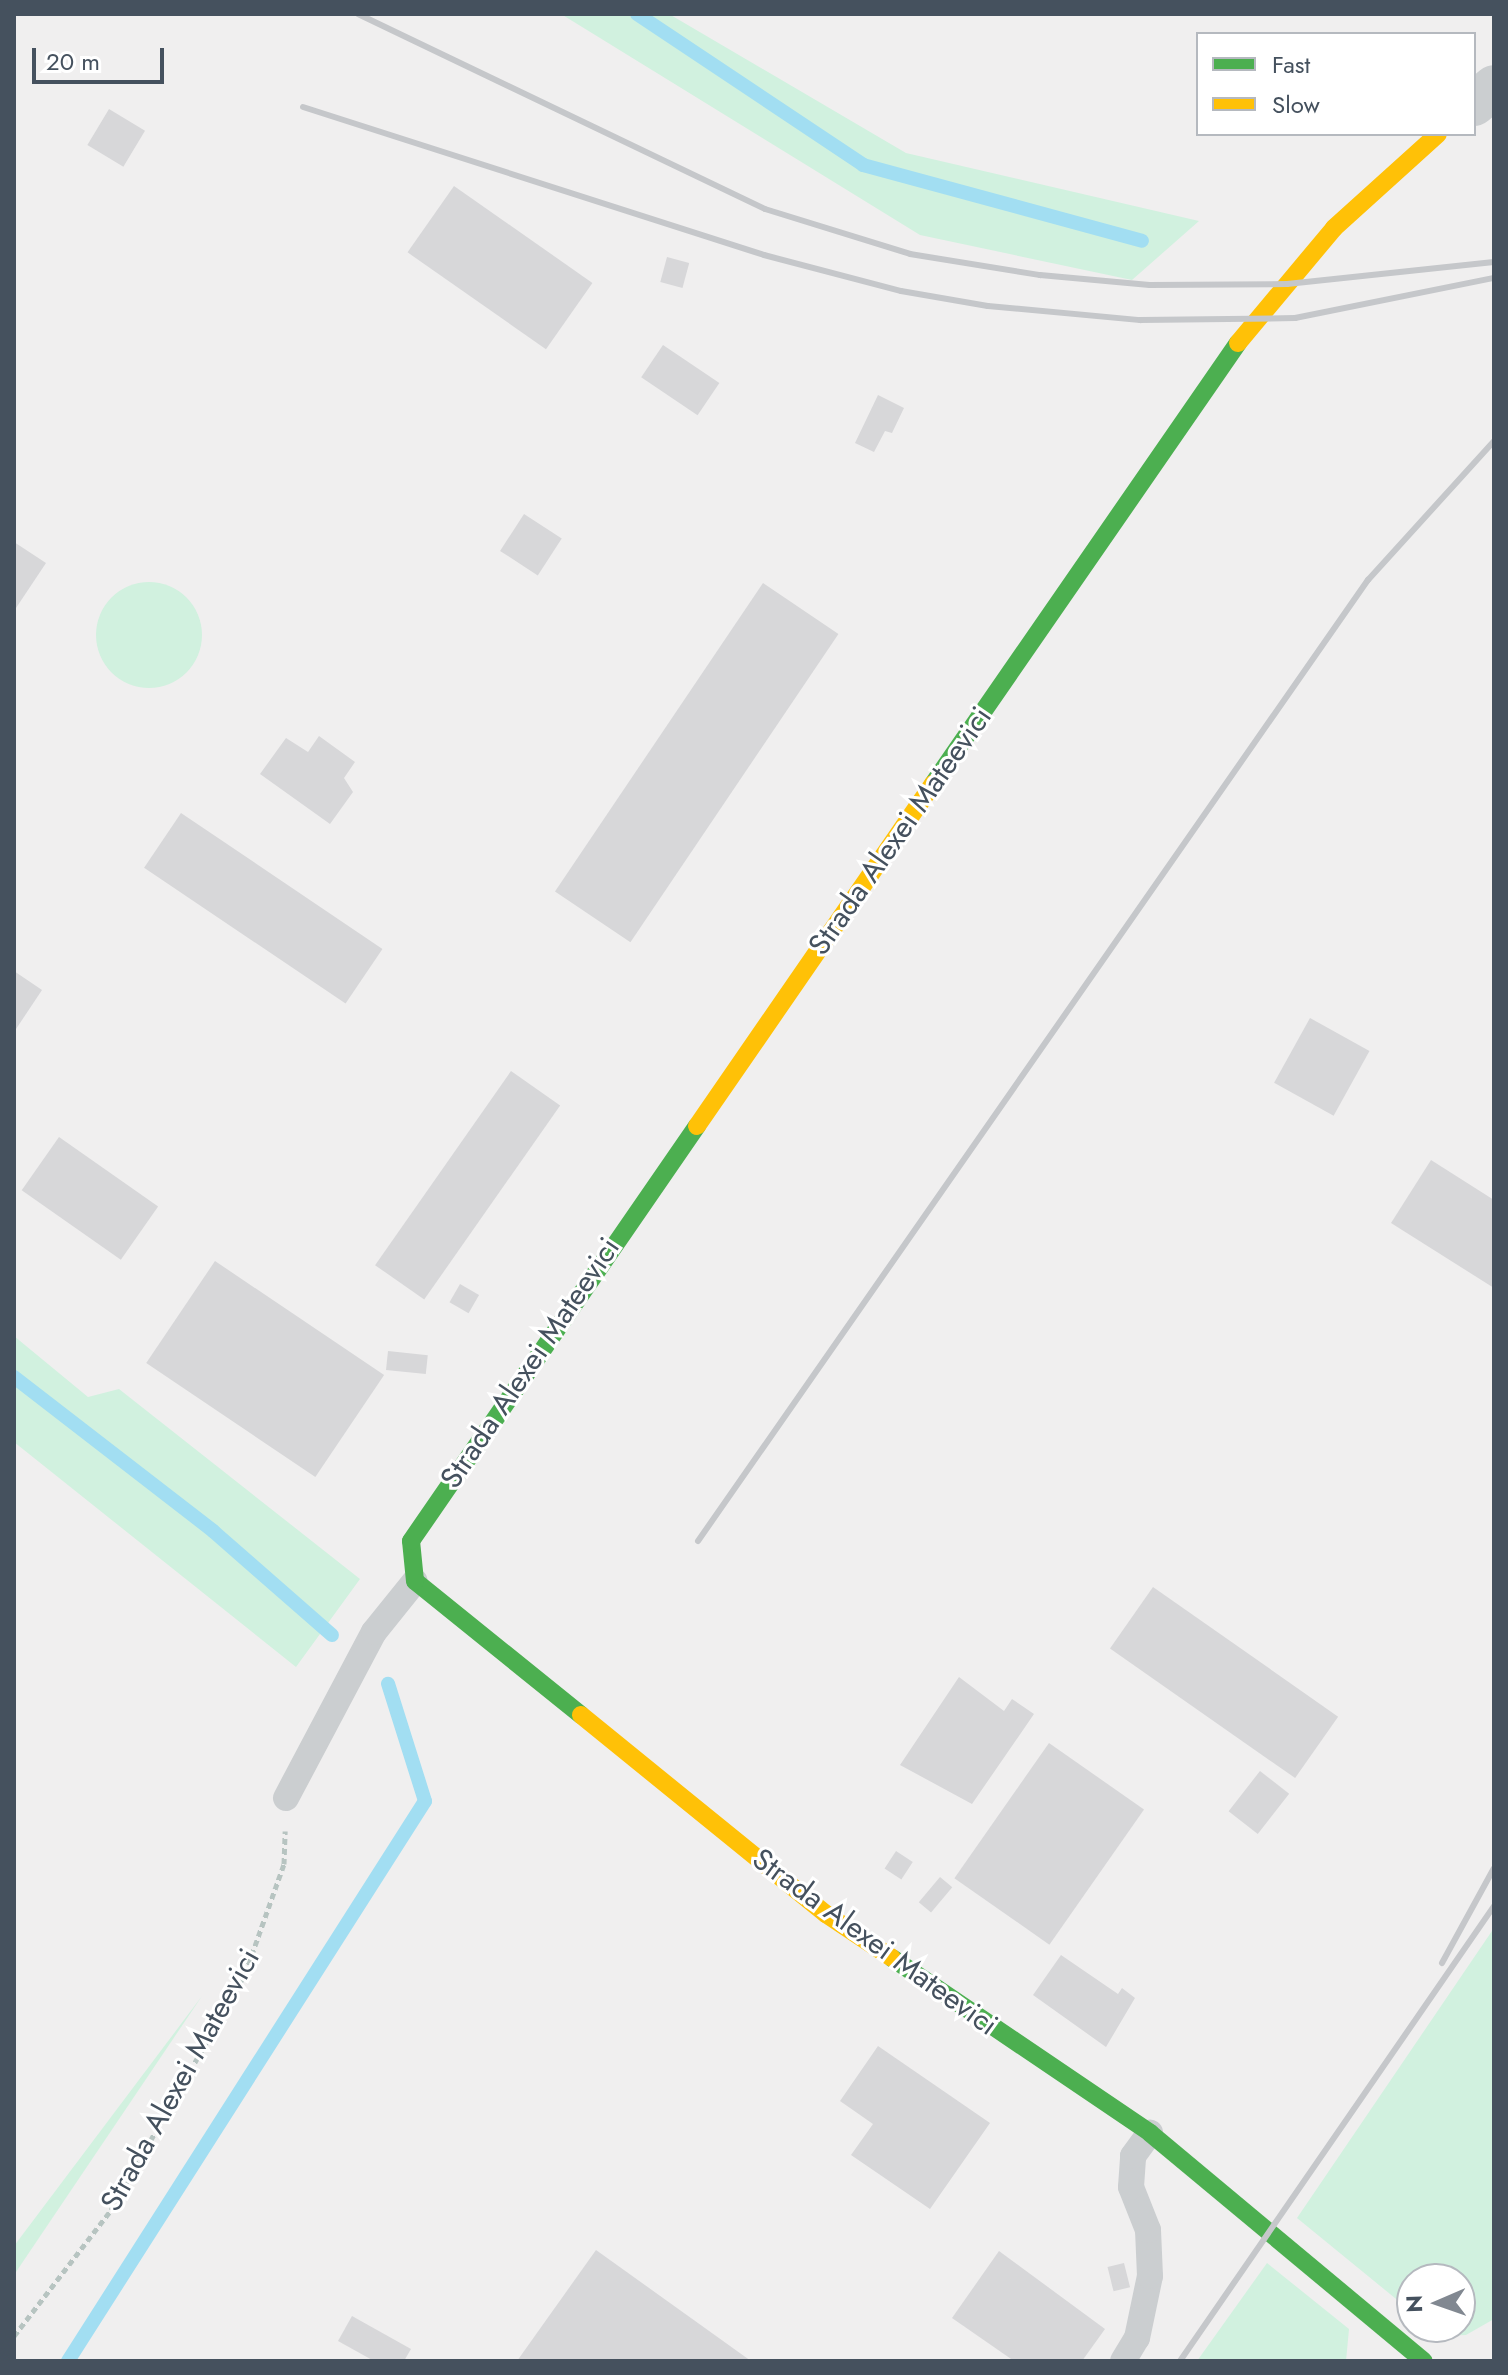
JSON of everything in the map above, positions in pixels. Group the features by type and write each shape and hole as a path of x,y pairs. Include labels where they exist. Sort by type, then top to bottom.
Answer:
{"street":[{"path":"1476,102 1494,87"},
{"name":"Strada Alexei Mateevici","path":"1424,2361 1150,2133 826,1914 415,1581 411,1541 435,1502 1254,320 1334,228 1436,136"}],"lane":[{"path":"286,1798 374,1632 415,1581"},
{"path":"1123,2361 1137,2338 1150,2276 1148,2230 1131,2187 1133,2156 1150,2133"}],"path":[{"name":"Strada Alexei Mateevici","path":"14,2336 111,2210 245,1974 284,1864 286,1798"}],"green space":[{"path":"561,14 669,14 906,153 1199,221 1132,280 920,235"},
{"path":"149,582 169,586 186,598 198,615 202,635 198,655 186,672 169,684 149,688 129,684 112,672 100,655 96,635 100,615 112,598 129,586"},
{"path":"14,1336 88,1397 119,1389 360,1579 296,1667 14,1442"},
{"path":"1494,1928 1494,2319 1476,2329 1476,2263 1396,2263 1396,2299 1297,2218"},
{"path":"202,1996 14,2275 14,2246"},
{"path":"1267,2263 1349,2329 1346,2361 1197,2361"}],"building":[{"path":"109,109 145,131 123,167 87,145"},
{"path":"454,186 592,283 546,349 408,252"},
{"path":"667,257 689,263 682,288 660,282"},
{"path":"663,345 719,383 698,415 641,377"},
{"path":"878,395 904,408 892,433 885,431 874,452 855,443"},
{"path":"524,514 562,539 538,575 500,551"},
{"path":"14,542 46,563 14,611"},
{"path":"763,583 838,634 630,942 555,891"},
{"path":"319,736 355,762 344,778 353,792 330,824 260,774 286,738 308,752"},
{"path":"181,813 382,949 346,1004 144,868"},
{"path":"14,971 42,990 14,1032"},
{"path":"1310,1018 1369,1051 1334,1116 1274,1083"},
{"path":"511,1071 560,1105 424,1300 375,1265"},
{"path":"59,1137 158,1206 121,1260 22,1190"},
{"path":"1431,1160 1494,1200 1494,1288 1391,1223"},
{"path":"215,1261 384,1375 315,1477 146,1363"},
{"path":"460,1284 479,1295 469,1313 450,1302"},
{"path":"388,1351 428,1355 426,1374 386,1370"},
{"path":"1153,1587 1338,1717 1295,1778 1110,1648"},
{"path":"959,1677 1004,1711 1012,1699 1034,1714 972,1804 900,1765"},
{"path":"1049,1743 1144,1810 1049,1945 954,1878"},
{"path":"1260,1771 1289,1794 1258,1834 1229,1811"},
{"path":"896,1851 913,1862 901,1880 885,1869"},
{"path":"940,1877 952,1887 931,1913 919,1902"},
{"path":"1061,1955 1118,1994 1122,1988 1135,1998 1106,2047 1033,1995"},
{"path":"878,2046 990,2123 930,2209 851,2155 873,2124 840,2101"},
{"path":"596,2250 751,2361 517,2361"},
{"path":"999,2251 1105,2329 1082,2361 1014,2361 952,2318"},
{"path":"1124,2263 1130,2287 1114,2291 1108,2267"},
{"path":"352,2316 411,2349 404,2361 374,2361 338,2341"}],"waterway":[{"path":"637,14 863,165 1142,241"},
{"path":"14,1377 213,1531 332,1635"},
{"path":"68,2361 425,1801 388,1684"}],"railway":[{"path":"358,14 765,209 910,254 1040,275 1150,285 1287,284 1494,262"},
{"path":"303,107 764,255 901,291 988,306 1140,320 1295,318 1494,278"},
{"path":"698,1541 1368,580 1494,441"},
{"path":"1442,1963 1494,1868"},
{"path":"1180,2361 1494,1906"}],"traffic: fast":[{"path":"933,784 1238,343"},
{"path":"581,1715 415,1581 411,1541 697,1126"},
{"path":"892,1958 1150,2133 1424,2361"}],"traffic: slow":[{"path":"1238,343 1334,228 1436,136"},
{"path":"697,1126 933,784"},
{"path":"581,1715 826,1914 892,1958"}]}
